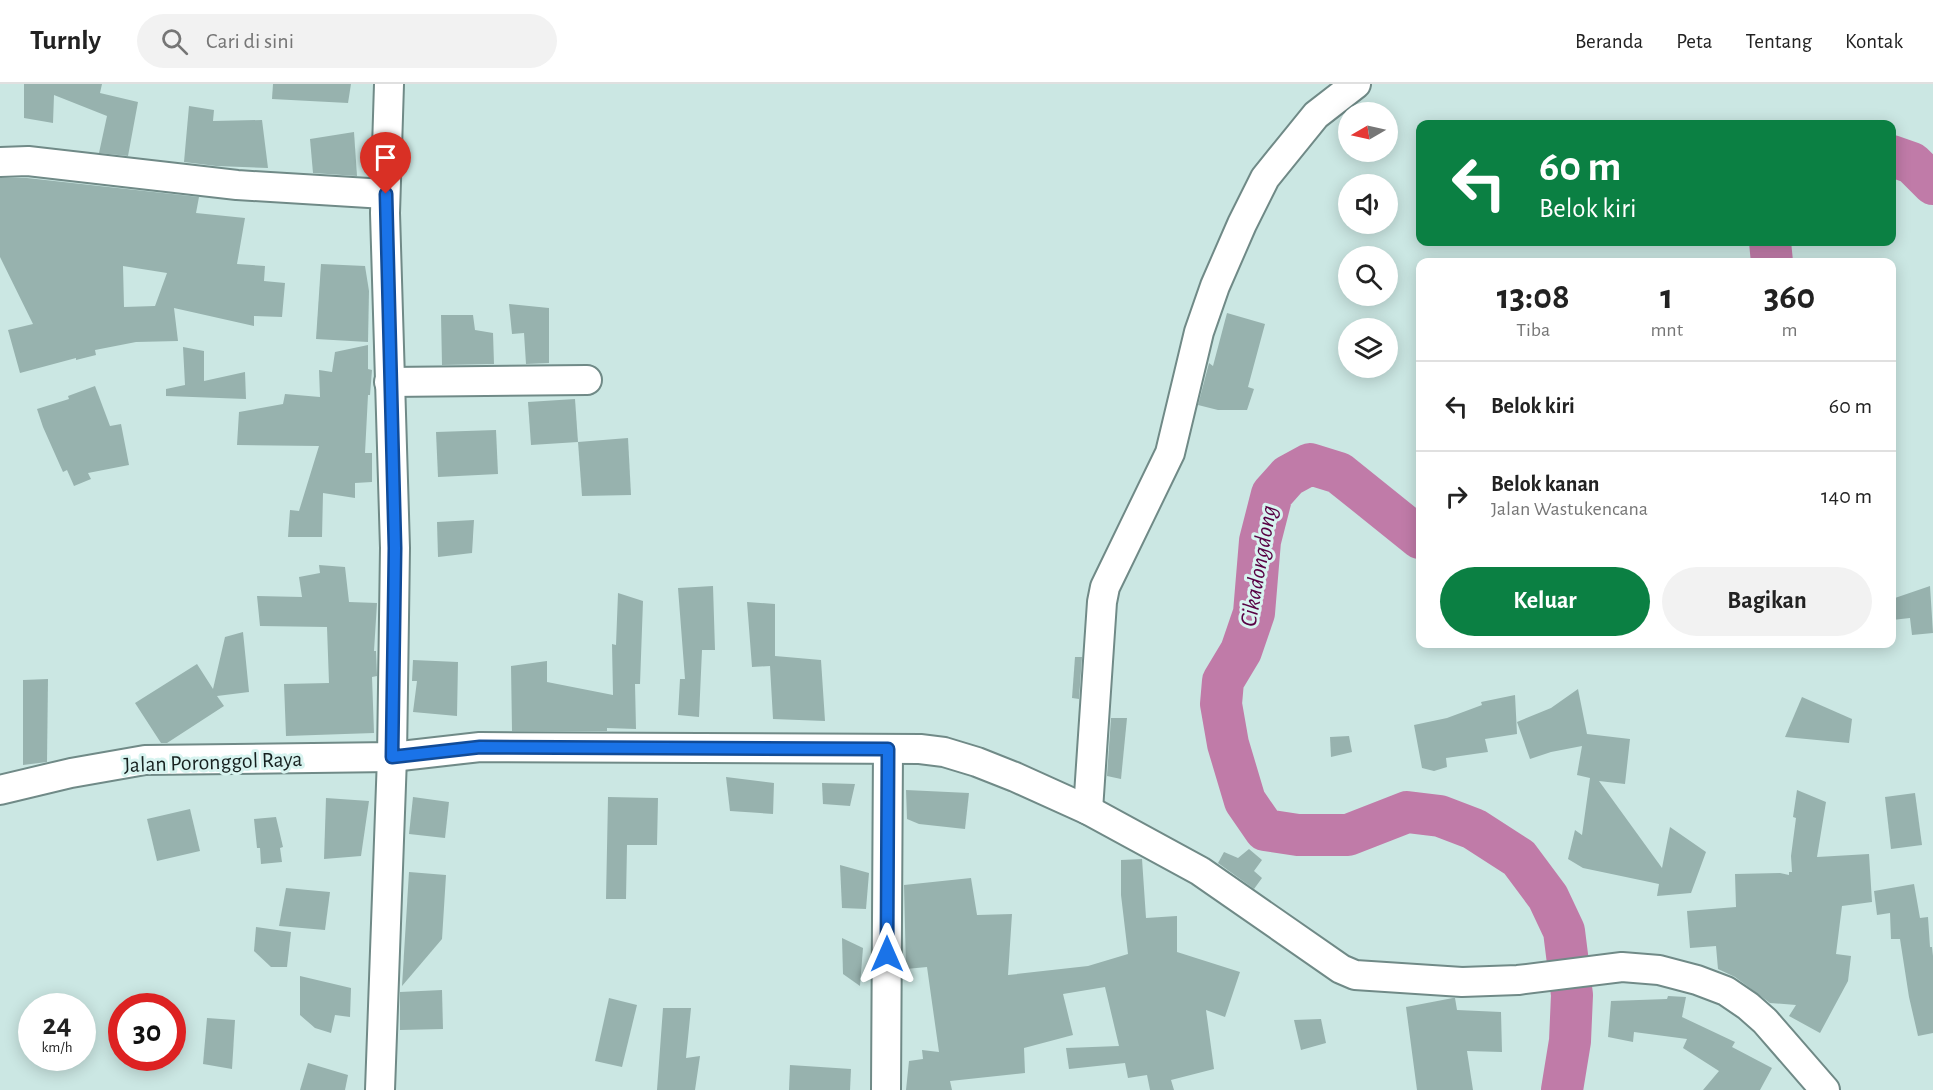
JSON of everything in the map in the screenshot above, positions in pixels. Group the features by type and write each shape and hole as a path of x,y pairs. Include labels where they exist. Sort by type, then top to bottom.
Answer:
{"street":[{"path":"380,1090 392,757 395,548 386,194 389,84"},
{"path":"1088,810 1102,602 1105,587 1170,453 1199,332 1215,286 1265,178 1316,115 1356,84"},
{"path":"0,162 28,161 237,186 386,194"},
{"path":"389,382 587,380"},
{"name":"Jalan Poronggol Raya","path":"0,790 70,773 145,760 392,757 480,747 920,748 944,752 977,762 1088,810 1179,858 1341,969 1355,975 1462,982 1518,980 1622,967 1659,970 1697,980 1726,991 1748,1006 1765,1021 1825,1090"},
{"path":"886,1090 888,749"}],"building":[{"path":"24,84 102,84 100,93 138,102 128,156 99,153 107,116 54,95 53,123 24,118"},
{"path":"273,84 351,84 348,103 272,99"},
{"path":"189,106 214,110 213,121 262,120 268,168 184,162"},
{"path":"354,132 357,176 313,173 310,139"},
{"path":"0,178 27,178 199,197 196,213 245,218 237,264 265,266 264,281 285,283 282,317 254,316 254,326 174,308 178,341 136,342 95,350 96,355 20,373 8,330 33,324 0,257","holes":["123,266 167,273 155,306 124,307"]},
{"path":"321,264 365,266 369,291 368,342 316,339"},
{"path":"509,304 549,308 549,363 526,364 524,333 512,334"},
{"path":"1227,313 1265,324 1248,387 1254,389 1247,410 1218,410 1198,405 1209,363 1213,366"},
{"path":"441,315 473,315 475,330 493,333 494,364 442,365"},
{"path":"368,345 368,369 372,370 370,395 368,395 365,453 372,453 372,482 355,483 355,498 323,493 322,537 288,537 290,510 299,511 319,446 237,445 239,412 283,404 285,394 320,397 319,370 332,372 335,352"},
{"path":"183,347 204,351 204,381 245,372 246,399 166,396 166,389 185,385"},
{"path":"95,386 110,426 121,424 129,465 88,473 91,479 74,486 67,470 63,472 37,409 69,399 68,396"},
{"path":"575,399 578,442 531,445 528,402"},
{"path":"496,430 498,474 438,477 436,432"},
{"path":"628,438 631,495 582,496 578,442"},
{"path":"474,520 472,553 438,557 437,522"},
{"path":"319,565 345,567 349,602 377,603 374,651 376,651 377,676 372,677 374,733 286,736 284,684 329,683 327,627 260,626 257,596 302,597 299,577 320,573"},
{"path":"713,586 715,650 702,650 699,717 678,715 680,679 685,679 678,588"},
{"path":"1930,586 1933,633 1912,635 1910,618 1896,620 1896,598"},
{"path":"618,593 643,601 640,684 635,684 636,729 512,731 511,666 547,661 547,682 613,695 612,644 616,645"},
{"path":"747,602 775,604 775,656 821,660 825,721 773,719 770,666 752,667"},
{"path":"243,632 249,692 217,696 224,706 167,743 161,743 135,703 197,664 213,689 225,637"},
{"path":"1075,657 1082,657 1079,699 1072,698"},
{"path":"413,660 458,662 457,716 413,712 417,681 412,681"},
{"path":"48,679 47,762 23,765 23,680"},
{"path":"1578,689 1587,734 1630,739 1625,784 1599,781 1662,868 1670,827 1706,852 1691,893 1657,896 1659,884 1583,868 1568,859 1575,830 1582,835 1590,778 1577,775 1582,746 1530,759 1517,722 1551,708"},
{"path":"1515,695 1517,734 1485,739 1488,752 1446,758 1447,767 1434,771 1422,768 1414,725 1447,718 1482,705 1481,702"},
{"path":"1802,697 1852,719 1849,743 1785,737"},
{"path":"1111,718 1127,718 1121,779 1107,776"},
{"path":"1349,736 1352,752 1331,757 1330,737"},
{"path":"726,777 774,783 773,814 730,811"},
{"path":"822,783 855,784 850,806 823,804"},
{"path":"906,790 969,793 965,829 919,824 907,819"},
{"path":"1797,790 1826,802 1817,857 1869,854 1872,902 1842,906 1836,954 1851,956 1848,981 1820,1033 1789,1016 1796,1005 1770,1003 1735,977 1718,969 1716,946 1690,948 1687,911 1736,907 1735,874 1780,873 1789,875 1789,872 1792,872 1791,856 1796,818 1793,817"},
{"path":"1915,793 1922,845 1891,849 1885,797"},
{"path":"413,797 449,802 445,838 409,834"},
{"path":"608,797 658,798 657,845 627,845 626,899 606,899"},
{"path":"326,798 369,801 361,856 324,859"},
{"path":"190,809 200,851 157,861 147,819"},
{"path":"276,817 283,847 280,848 282,862 261,864 254,819"},
{"path":"1249,849 1262,860 1254,871 1262,878 1254,889 1218,863 1224,852 1238,858"},
{"path":"1142,859 1146,918 1177,916 1177,952 1240,972 1225,1017 1206,1010 1214,1069 1171,1080 1174,1090 1150,1090 1147,1075 1128,1078 1125,1063 1069,1069 1066,1048 1119,1046 1105,987 1063,994 1073,1035 1024,1048 1025,1073 950,1081 952,1090 906,1090 909,1061 923,1059 922,1050 939,1052 927,967 906,969 904,885 971,878 977,915 1012,914 1008,975 1088,966 1128,954 1121,895 1121,860"},
{"path":"840,865 869,873 866,909 842,908"},
{"path":"409,872 446,875 442,939 402,986"},
{"path":"1914,884 1920,918 1928,917 1930,947 1932,947 1933,956 1933,1033 1918,1036 1900,939 1891,939 1890,913 1877,915 1874,891"},
{"path":"286,888 330,892 325,930 279,926"},
{"path":"256,927 291,932 287,967 271,967 254,951"},
{"path":"842,938 863,948 860,986 843,974"},
{"path":"300,976 351,988 350,1017 335,1015 331,1033 315,1028 300,1015"},
{"path":"442,990 443,1029 400,1030 400,992"},
{"path":"1668,996 1686,997 1682,1017 1735,1042 1732,1047 1772,1068 1760,1090 1703,1090 1719,1071 1683,1048 1687,1039 1634,1032 1633,1042 1608,1037 1611,1001 1667,999"},
{"path":"609,998 637,1005 622,1067 595,1061"},
{"path":"1455,998 1457,1010 1501,1012 1502,1052 1467,1051 1473,1090 1417,1090 1406,1007"},
{"path":"663,1008 691,1008 686,1058 700,1056 695,1090 657,1090"},
{"path":"207,1018 235,1020 232,1069 203,1064"},
{"path":"1321,1019 1326,1043 1301,1050 1294,1020"},
{"path":"308,1063 348,1075 345,1090 300,1090"},
{"path":"790,1065 851,1069 850,1090 789,1090"}],"waterway":[{"name":"Cikadongdong","path":"1896,157 1912,163 1933,184"},
{"name":"Cikadongdong","path":"1770,246 1772,258"},
{"name":"Cikadongdong","path":"1416,535 1339,473 1310,464 1288,476 1272,494 1260,541 1254,613 1241,651 1223,681 1221,704 1228,744 1245,801 1265,830 1298,835 1348,835 1407,812 1440,816 1474,829 1519,858 1548,897 1564,931 1572,995 1570,1041 1562,1090"}],"route":[{"path":"386,194 395,548 392,757 480,747 888,749 887,954"}]}
